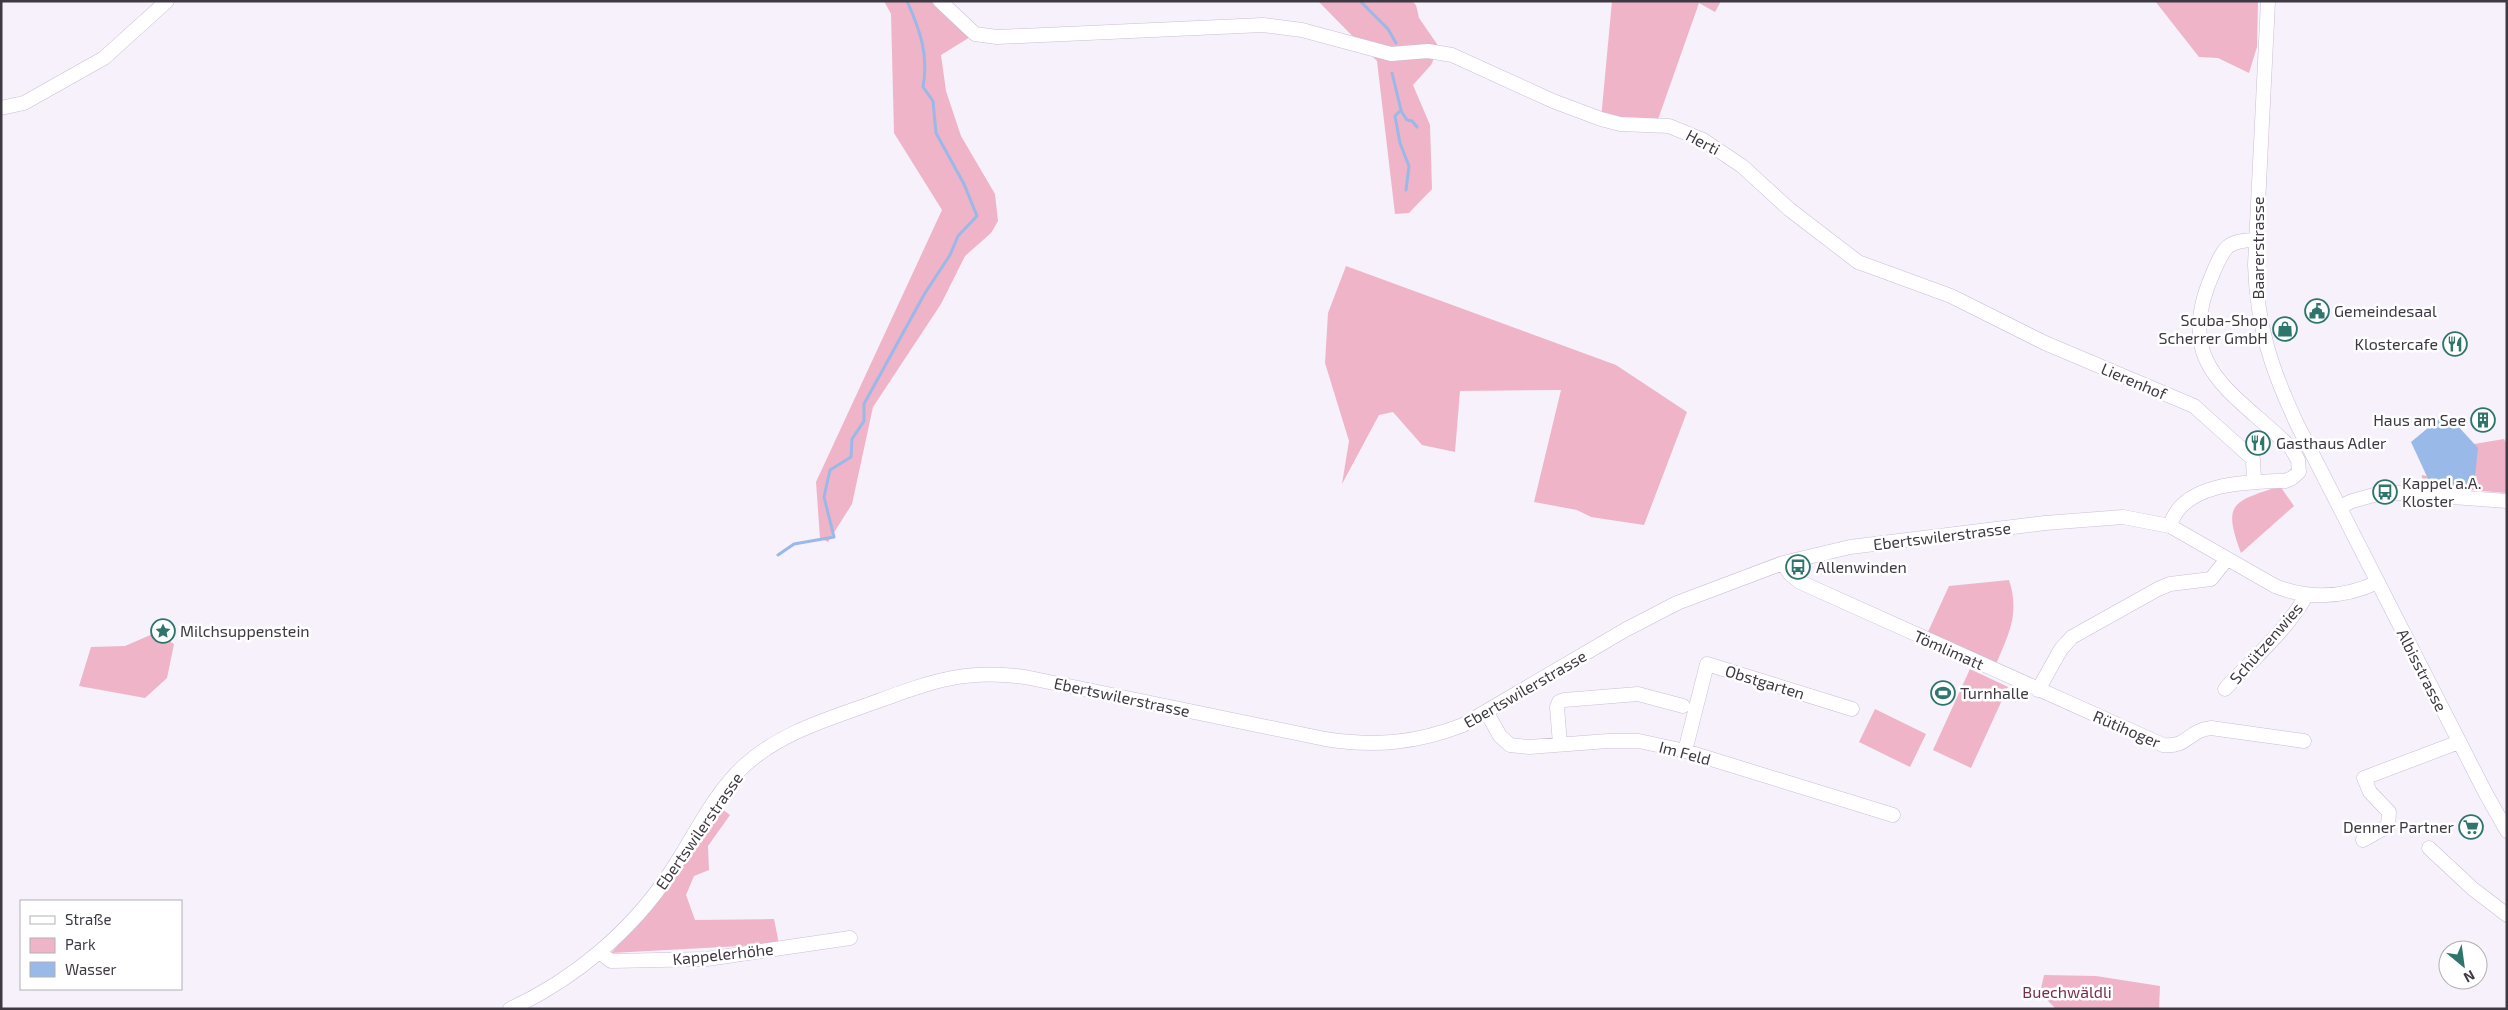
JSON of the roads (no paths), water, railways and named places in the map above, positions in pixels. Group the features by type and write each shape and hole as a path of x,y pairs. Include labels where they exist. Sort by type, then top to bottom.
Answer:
{"street":[{"path":"1,108 24,103 104,58 167,1"},
{"name":"Herti","path":"940,1 962,24 975,34 997,37 1263,25 1302,30 1391,54 1428,51 1452,55 1553,102 1601,119 1620,124 1669,126 1703,140 1742,166 1790,209 1858,262 1943,292 1982,311"},
{"name":"Baarerstrasse","path":"2268,1 2256,240 2257,300 2263,337 2271,365 2290,410 2340,507"},
{"path":"2170,526 2174,514 2190,498 2235,484 2254,481 2285,481 2299,472 2298,460 2287,444 2239,403 2213,374 2203,353 2199,328 2204,295 2221,256 2227,246 2234,241 2256,240"},
{"name":"Lierenhof","path":"1982,311 2045,343 2194,406 2252,459 2254,481"},
{"path":"2340,507 2352,501 2385,492 2507,501"},
{"name":"Albisstrasse","path":"2340,507 2459,742 2507,831"},
{"name":"Ebertswilerstrasse","path":"510,1009 557,982 599,952 624,929 653,896 720,794 745,765 762,751 802,729 939,680 985,674 1025,677 1325,739 1372,744 1394,744 1440,734 1487,713 1662,610 1722,584 1783,563 1824,552 1897,540 2045,523 2123,517 2170,526 2275,586 2306,596 2340,595 2378,582"},
{"path":"2038,690 2061,649 2084,629 2170,584 2211,579 2226,559"},
{"name":"Tömlimatt","path":"1783,563 1790,574 1800,582 2038,690"},
{"name":"Schützenwies","path":"2225,689 2280,631 2298,610 2306,596"},
{"name":"Obstgarten","path":"1685,751 1707,664 1852,709"},
{"name":"Rütihoger","path":"2038,690 2163,746 2175,746 2201,729 2211,728 2304,741"},
{"path":"1560,744 1557,707 1559,702 1564,700 1638,694 1683,706"},
{"name":"Im Feld","path":"1487,713 1500,736 1510,745 1528,747 1639,741 1685,751 1893,815"},
{"path":"2363,840 2388,826 2389,812 2370,792 2364,778 2459,742"},
{"path":"2429,848 2473,889 2507,915"},
{"name":"Kappelerhöhe","path":"599,952 611,961 707,959 850,938"}],"water":[{"path":"2446,413 2478,448 2475,476 2472,484 2466,484 2465,488 2430,483 2411,442"}],"waterway":[{"path":"778,555 794,544 834,537 824,497 830,470 851,457 852,439 864,421 864,404 925,293 950,255 958,236 977,216 964,184 936,133 933,101 923,87 925,64 922,43 907,1"},
{"path":"1360,1 1388,29 1396,43"},
{"path":"1392,73 1401,110 1395,116 1400,143 1409,166 1406,190"},
{"path":"1401,111 1407,120 1412,121 1417,127"}],"place":[{"name":"Gemeindesaal","path":"2317,311"},
{"name":"Scuba-Shop Scherrer GmbH","path":"2285,329"},
{"name":"Klostercafe","path":"2455,344"},
{"name":"Haus am See","path":"2483,420"},
{"name":"Gasthaus Adler","path":"2258,443"},
{"name":"Kappel a.A. Kloster","path":"2385,492"},
{"name":"Allenwinden","path":"1798,567"},
{"name":"Milchsuppenstein","path":"163,631"},
{"name":"Turnhalle","path":"1943,693"},
{"name":"Denner Partner","path":"2471,827"}],"park label":[{"name":"Buechwäldli","path":"2067,992"}]}
